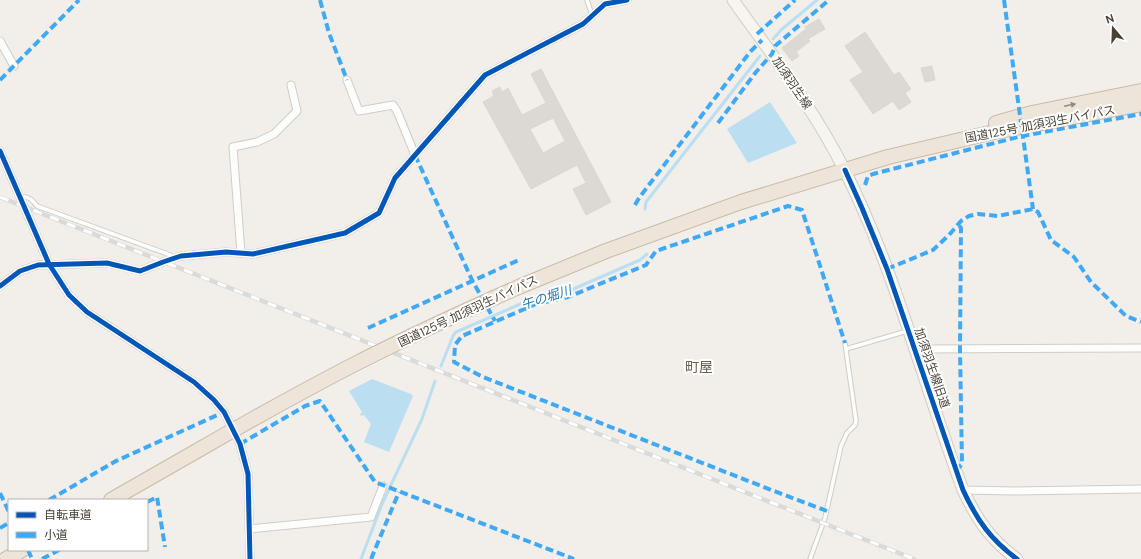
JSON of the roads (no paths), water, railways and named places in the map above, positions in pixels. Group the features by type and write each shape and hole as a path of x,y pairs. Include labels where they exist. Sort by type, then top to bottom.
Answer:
{"highway":[{"name":"国道125号 加須羽生バイパス","path":"940,144 961,133 1032,113 1141,91"},
{"name":"国道125号 加須羽生バイパス","path":"113,499 264,413 353,365 520,286 606,251 741,202 845,170 940,144 1001,130 1141,104"},
{"path":"6,559 20,551"}],"street":[{"path":"0,286 20,270 38,265 107,263 140,271 174,258 226,252 253,254 345,233 379,213 395,178 485,75 583,24 605,4 628,0"},
{"name":"加須羽生線","path":"732,0 772,54 813,114 845,170"},
{"path":"0,41 14,66"},
{"path":"347,80 359,111 393,105 397,111 415,155"},
{"path":"241,253 233,147 257,142 279,130 297,110 291,85"},
{"path":"0,151 49,264 68,295 87,312 194,382 214,400 224,412 240,444 245,461 249,485 250,559"},
{"name":"加須羽生線旧道","path":"845,170 887,269 917,351 963,490 979,521 990,535 1017,559"},
{"path":"917,351 1141,348"},
{"path":"249,528 371,517 383,486"},
{"path":"963,490 1014,491 1141,489"}],"lane":[{"path":"587,0 592,16"},
{"path":"21,197 26,196 30,198 36,206 170,255 174,258"},
{"path":"846,349 909,330"},
{"path":"810,559 825,518 841,446 847,433 855,425 856,421 845,344"}],"water":[{"path":"770,102 797,143 748,163 727,129"},
{"path":"372,379 413,396 389,452 364,442 371,424 364,415 361,416 360,414 362,412 349,391"}],"waterway":[{"name":"午の堀川","path":"773,39 781,30 817,0"},
{"name":"午の堀川","path":"645,209 646,202 760,56"},
{"name":"午の堀川","path":"441,366 456,332 539,296 571,290 640,260 647,254"},
{"name":"午の堀川","path":"361,559 382,504 422,419 435,381"}],"railway":[{"path":"0,197 914,559"}],"district":[{"name":"町屋","path":"699,367"}]}
